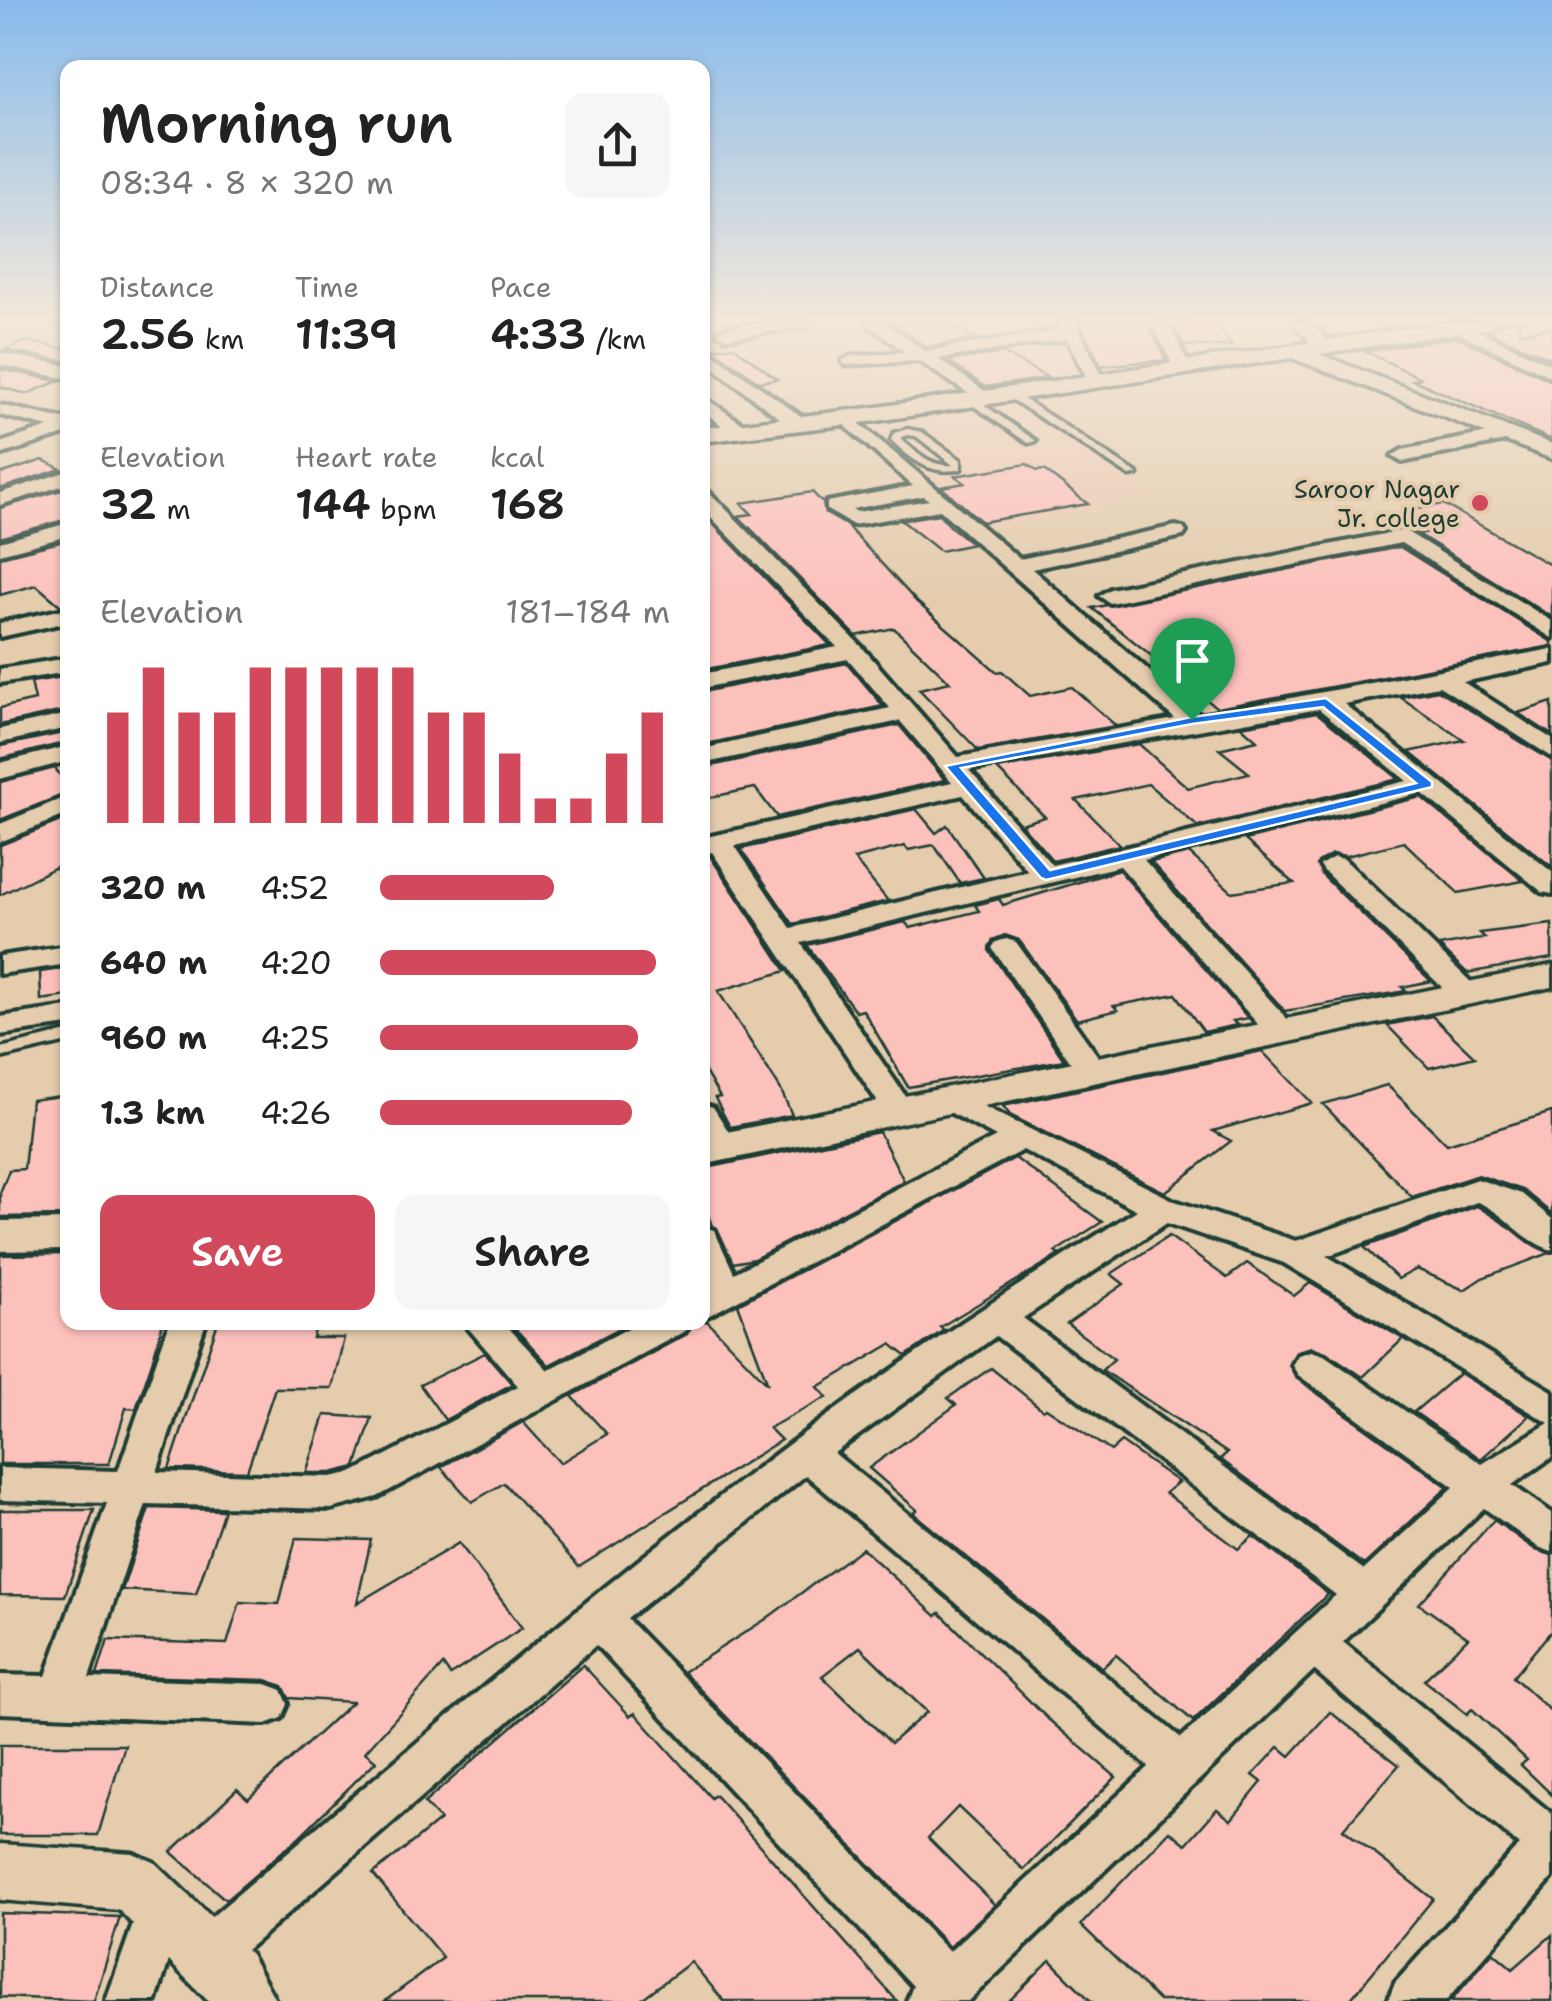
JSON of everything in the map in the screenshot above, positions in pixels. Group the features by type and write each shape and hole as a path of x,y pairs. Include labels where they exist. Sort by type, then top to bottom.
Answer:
{"street":[{"path":"23,415 60,424"},
{"path":"721,415 742,432"},
{"path":"789,415 802,425"},
{"path":"710,435 867,415"},
{"path":"1457,415 1552,452"},
{"path":"847,418 924,490 1192,720"},
{"path":"0,449 60,429"},
{"path":"1402,456 1508,435"},
{"path":"0,498 60,479"},
{"path":"924,490 834,506 853,520 943,504"},
{"path":"710,504 853,652 1046,875"},
{"path":"0,548 60,530"},
{"path":"1015,566 1176,532"},
{"path":"1062,606 1106,602 1110,596 1404,536 1552,632"},
{"path":"0,630 60,629"},
{"path":"710,679 853,652"},
{"path":"898,1109 784,938 711,844 961,776 1192,720 1326,702 1552,656"},
{"path":"0,676 60,666"},
{"path":"1446,680 1552,750"},
{"path":"1326,702 1552,886"},
{"path":"710,754 906,712"},
{"path":"0,736 60,723"},
{"path":"0,771 58,755"},
{"path":"784,938 1427,784"},
{"path":"0,834 60,808"},
{"path":"1126,856 1280,1030"},
{"path":"1334,866 1464,992"},
{"path":"1006,948 1091,1070"},
{"path":"0,966 60,957"},
{"path":"712,1150 1552,976"},
{"path":"0,1026 60,1017"},
{"path":"951,1100 1163,1209 1296,1254 1552,1409"},
{"path":"714,1300 1020,1138"},
{"path":"1296,1254 1477,1190 1510,1202 1552,1238"},
{"path":"205,1954 598,1618 806,1452 995,1316 1163,1209"},
{"path":"0,1236 60,1235"},
{"path":"995,1316 1365,1594"},
{"path":"61,1696 185,1330"},
{"path":"488,1330 544,1390"},
{"path":"0,1484 331,1494 363,1486 657,1330"},
{"path":"1310,1366 1552,1535"},
{"path":"598,1618 939,1994 1482,1484 1552,1437"},
{"path":"806,1452 1181,1766"},
{"path":"1313,1643 1552,1843 1413,2001"},
{"path":"0,1694 266,1704"},
{"path":"0,1872 132,1882 246,2001"},
{"path":"131,2001 161,1910"}],"lane":[{"path":"879,415 900,432 919,434 958,462 958,466 942,470 929,466 896,440 900,432"},
{"path":"998,415 1030,441"},
{"path":"1043,415 1133,474"},
{"path":"0,1053 60,1040"}],"shaded area":[{"path":"904,415 1038,415 1158,495 984,529 860,422"}],"building":[{"path":"1495,415 1552,415 1552,440"},
{"path":"43,460 60,468 0,489 0,474"},
{"path":"1027,464 1037,471 1044,470 1088,504 982,522 941,487 965,483 955,476"},
{"path":"60,490 60,521 0,538 0,508"},
{"path":"812,492 823,503 825,513 846,525 917,602 997,672 1002,671 1030,696 1072,687 1116,726 978,750 919,689 950,682 894,628 856,636 738,516 752,514 741,503"},
{"path":"1443,504 1552,566 1552,617 1418,534 1441,530 1407,511"},
{"path":"939,514 973,544 940,551 901,520"},
{"path":"710,521 830,645 710,668"},
{"path":"60,542 60,605 36,585 0,595 0,557"},
{"path":"1400,547 1552,642 1552,646 1217,708 1092,608"},
{"path":"847,663 883,706 710,743 710,690"},
{"path":"60,677 60,712 0,725 0,708 35,700 31,682"},
{"path":"1438,690 1552,761 1552,867 1409,752 1464,740 1400,697"},
{"path":"1552,702 1552,735 1518,713"},
{"path":"1317,713 1399,779 1198,827 1148,784 1076,800 1120,845 1053,861 1021,824 1045,817 997,769 1139,744 1188,788 1249,773 1219,749 1257,740 1241,726"},
{"path":"899,725 945,780 777,817 755,788 710,797 710,766"},
{"path":"60,734 60,744 0,759 0,746"},
{"path":"55,768 60,775 60,796 0,820 0,782"},
{"path":"1421,797 1523,881 1458,893 1404,842 1346,856 1332,854 1318,862 1321,874 1431,981 1402,987 1406,991 1285,1011 1151,862 1189,853 1232,892 1294,883 1245,840"},
{"path":"916,809 936,833 947,825 984,878 960,883 934,845 908,850 905,846 854,859 888,901 793,924 741,849"},
{"path":"60,821 60,865 0,895 0,845"},
{"path":"710,856 786,971 718,991 780,1088 792,1115 730,1127 715,1098 720,1097 710,1080"},
{"path":"1119,870 1248,1018 1233,1021 1237,1025 1204,1032 1176,994 1114,1006 1118,1010 1077,1020 1019,940 1005,935 993,940 989,950 1064,1060 908,1087 863,1010 856,1012 807,945 905,922 910,928 979,911 975,905 999,899 1003,905"},
{"path":"1552,924 1552,958 1467,973 1439,946 1485,938 1480,933"},
{"path":"60,969 60,997 41,1000 40,972"},
{"path":"1432,1016 1475,1057 1429,1068 1387,1025"},
{"path":"1262,1051 1312,1103 1213,1131 1231,1141 1165,1192 1010,1115 1003,1106"},
{"path":"1387,1085 1447,1144 1552,1112 1552,1214 1523,1190 1478,1175 1412,1197 1323,1104"},
{"path":"60,1096 60,1216 0,1217 0,1193 9,1170 24,1169 31,1100"},
{"path":"879,1132 904,1181 754,1259 733,1263 710,1221 710,1167"},
{"path":"1015,1158 1102,1222 1055,1252 1059,1255 940,1327 944,1330 906,1356 891,1344 818,1387 827,1397 769,1428 781,1440 579,1567 504,1483 472,1502 441,1467 523,1422 560,1463 607,1434 572,1396 689,1330 710,1330 710,1324 768,1384 738,1304"},
{"path":"1477,1206 1550,1253 1482,1278 1464,1290 1417,1269 1398,1279 1364,1247"},
{"path":"1169,1236 1227,1278 1247,1263 1294,1296 1310,1283 1403,1339 1363,1377 1312,1347 1297,1351 1289,1363 1296,1378 1448,1487 1364,1565 1220,1459 1227,1453 1102,1370 1114,1359 1067,1324 1124,1284 1111,1274"},
{"path":"60,1254 60,1330 161,1330 136,1409 126,1408 109,1464 0,1464 0,1255"},
{"path":"215,1330 315,1330 313,1338 344,1338 332,1388 275,1388 247,1471 169,1469"},
{"path":"516,1330 616,1330 549,1365"},
{"path":"485,1353 512,1384 445,1420 420,1385"},
{"path":"991,1368 1043,1410 1046,1408 1111,1451 1121,1442 1178,1482 1165,1493 1238,1549 1253,1536 1328,1594 1193,1721 1116,1655 1102,1668 913,1513 917,1510 869,1468 956,1405 948,1398"},
{"path":"1460,1373 1529,1416 1481,1459 1414,1412"},
{"path":"325,1415 372,1418 356,1467 306,1473"},
{"path":"149,1508 224,1510 196,1594 122,1590"},
{"path":"0,1510 94,1510 65,1596 0,1595"},
{"path":"1494,1520 1536,1550 1552,1555 1552,1630 1513,1677 1552,1712 1552,1795 1521,1765 1527,1760 1472,1709 1467,1714 1424,1680 1468,1638 1419,1604"},
{"path":"296,1538 371,1540 357,1603 459,1543 522,1628 450,1675 443,1665 365,1752 376,1761 297,1839 226,1900 171,1852 237,1789 248,1799 352,1702 289,1698 283,1686 266,1680 97,1675 108,1640 227,1644 240,1602 279,1604"},
{"path":"862,1548 936,1616 940,1613 1048,1719 1116,1777 1024,1870 958,1807 928,1838 995,1905 949,1947 683,1672 766,1619","holes":["860,1647 927,1712 891,1743 822,1676"]},
{"path":"583,1665 630,1716 635,1713 711,1798 715,1795 897,2001 724,2001 691,1962 639,2001 385,2001 443,1958 373,1874 440,1820 424,1803"},
{"path":"1330,1712 1399,1765 1343,1829 1433,1899 1349,2001 1159,2001 1081,1925 1170,1831 1186,1844 1217,1809 1231,1820 1262,1782 1253,1775 1279,1747 1290,1756"},
{"path":"0,1745 125,1745 98,1835 0,1835"},
{"path":"0,1913 120,1917 94,2001 0,1997"},
{"path":"1552,1935 1552,2001 1451,2001 1493,1952 1513,1969"},
{"path":"1050,1960 1091,2001 1009,2001"}],"place":[{"name":"Saroor Nagar Jr. college","path":"1480,503"}],"route":[{"path":"1326,702 1427,784 1046,875 952,766 1072,743 1192,720 1326,702"}]}
